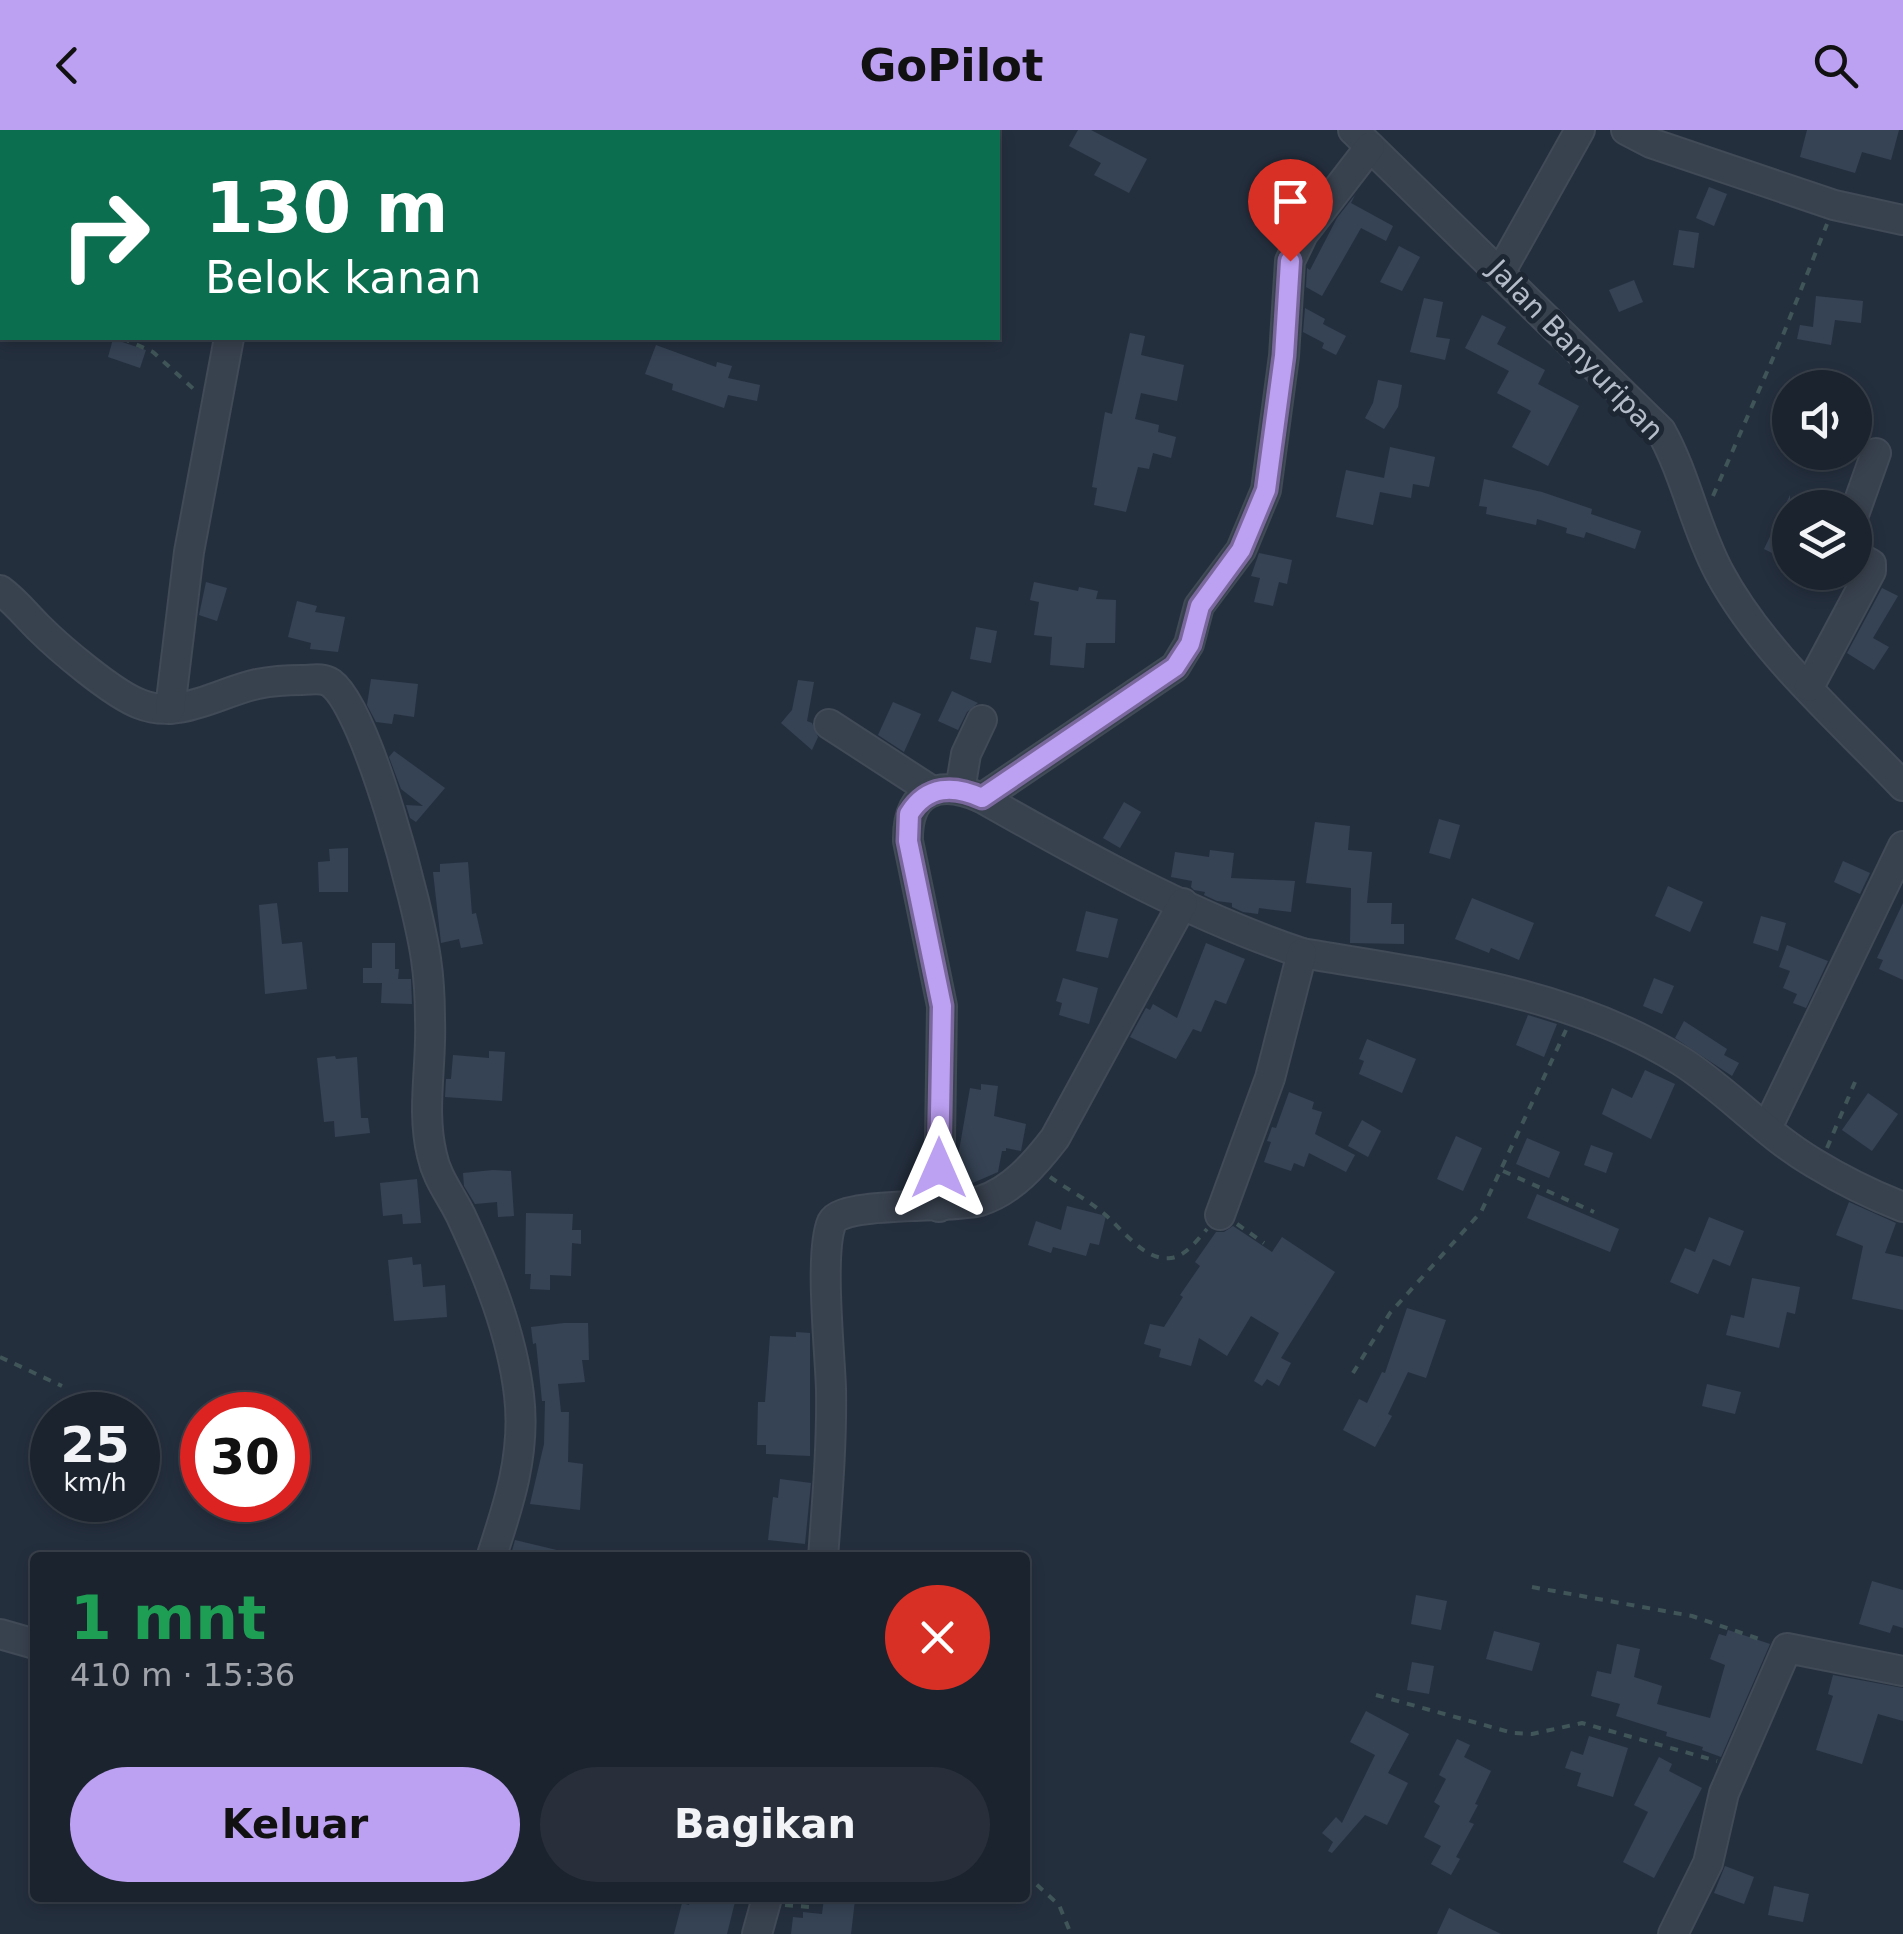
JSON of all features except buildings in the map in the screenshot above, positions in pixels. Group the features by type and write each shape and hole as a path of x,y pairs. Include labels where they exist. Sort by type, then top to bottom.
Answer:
{"street":[{"path":"1501,272 1580,130"},
{"path":"1626,130 1651,143 1834,205 1903,220"},
{"path":"939,1206 942,1006 908,841 913,807 958,793 1175,667 1190,644 1200,606 1241,550 1266,490 1284,356 1290,261 1361,138"},
{"name":"Jalan Banyuripan","path":"1361,138 1661,431 1686,482 1719,572 1753,624 1903,786"},
{"path":"170,709 190,552 229,340"},
{"path":"1863,490 1876,453"},
{"path":"0,590 18,603 38,627 109,685 142,706 170,709 254,684 323,678 334,684 360,728 398,840 426,962 430,1024 426,1108 432,1156 440,1182 459,1213 499,1310 520,1396 516,1477 492,1552"},
{"path":"1809,687 1861,590"},
{"path":"958,793 966,754 982,720"},
{"path":"830,724 958,793 1183,904 1302,953 1524,993 1626,1032 1679,1060 1820,1166 1903,1207"},
{"path":"1768,1128 1903,846"},
{"path":"823,1552 831,1392 827,1262 832,1221 852,1209 981,1201 1024,1174 1055,1138 1183,904"},
{"path":"1220,1215 1270,1078 1302,953"},
{"path":"0,1634 30,1643"},
{"path":"1674,1934 1708,1864 1719,1810 1787,1648 1903,1671"},
{"path":"757,1934 766,1902"}],"path":[{"path":"1700,526 1783,335 1834,205"},
{"path":"126,340 153,352 216,410"},
{"path":"1352,1373 1390,1313 1481,1212 1574,1012"},
{"path":"1820,1166 1855,1082"},
{"path":"1503,1171 1594,1212"},
{"path":"1024,1174 1102,1212 1136,1244 1161,1258 1184,1253 1220,1215 1264,1243"},
{"path":"0,1357 62,1386"},
{"path":"1532,1587 1692,1616 1787,1648"},
{"path":"1376,1695 1514,1733 1532,1734 1582,1723 1736,1766"},
{"path":"1030,1879 1059,1905 1071,1934"}],"route":[{"path":"939,1168 942,1006 908,841 909,814 932,791 944,788 982,798 1175,667 1190,644 1200,606 1241,550 1266,490 1284,356 1290,261"}]}
